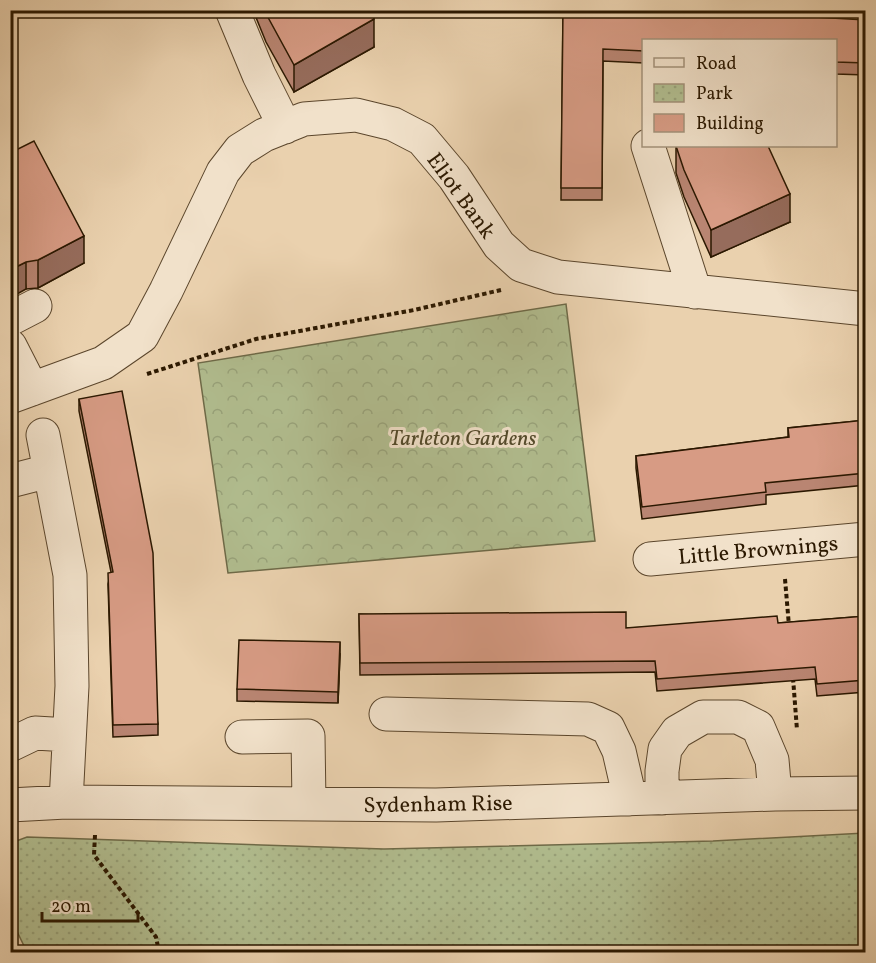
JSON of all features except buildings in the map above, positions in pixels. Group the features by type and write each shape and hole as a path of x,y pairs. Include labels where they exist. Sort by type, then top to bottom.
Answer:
{"street":[{"path":"232,10 259,75 285,127"},
{"name":"Eliot Bank","path":"21,393 103,363 142,336 223,172 240,150 264,135 304,119 330,115 356,115 393,124 422,139 454,177 499,245 521,265 558,277 866,309"},
{"path":"648,147 695,291"},
{"path":"10,346 21,393"},
{"path":"43,435 70,575 72,686 69,735 80,802"},
{"path":"10,481 49,471"},
{"name":"Little Brownings","path":"650,559 866,539"},
{"path":"386,714 588,719 608,728 646,799"},
{"path":"646,799 662,771 665,749 677,732 703,717 738,717 758,727 772,760 775,794"},
{"path":"10,745 35,734 69,735"},
{"path":"242,737 308,736 309,804"},
{"name":"Sydenham Rise","path":"10,805 80,802 436,805 866,793"}],"path":[{"path":"142,376 256,339 414,310 502,290"},
{"path":"783,547 789,629"},
{"path":"793,676 797,735"},
{"path":"80,802 95,839 93,855 156,937 159,952"}],"green space":[{"name":"Tarleton Gardens","path":"566,304 595,541 228,573 198,363"},
{"path":"865,833 865,952 27,952 11,919 11,843 27,837 384,849 713,841"}]}
